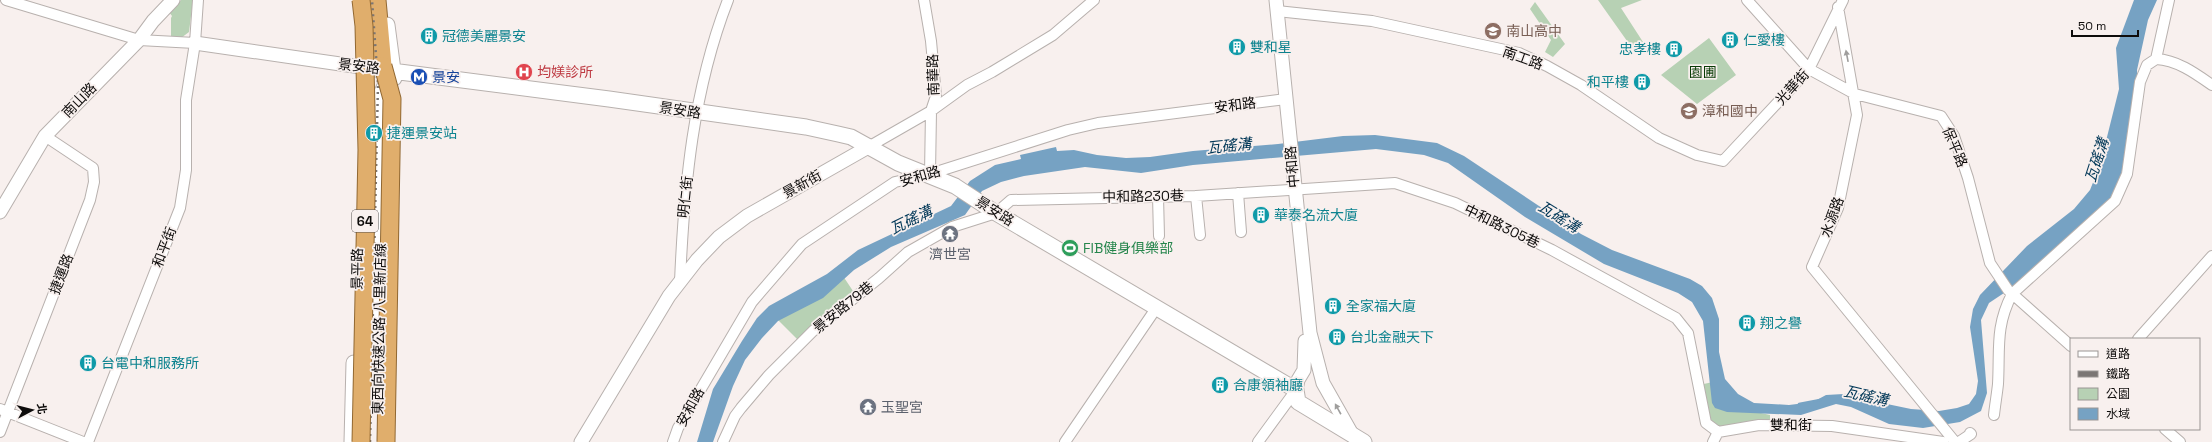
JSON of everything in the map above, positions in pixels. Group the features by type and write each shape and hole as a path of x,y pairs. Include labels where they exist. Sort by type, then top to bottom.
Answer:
{"highway":[{"name":"東西向快速公路 八里新店線","path":"361,0 364,26 367,150 361,442"},
{"name":"東西向快速公路 八里新店線","path":"376,442 384,144 388,68 377,0"},
{"path":"386,442 392,99 388,68"}],"main road":[{"name":"景平路","path":"352,442 361,67 357,0"},
{"path":"385,0 388,68 397,98 398,211 392,442"},
{"name":"景安路","path":"361,67 388,68 443,79 556,92 696,113 806,127 851,137 898,162 930,174 955,186 996,212 1296,390"},
{"name":"景平路","path":"369,442 380,98 388,68"},
{"name":"中和路","path":"1296,390 1298,402 1359,439"}],"street":[{"name":"景安路","path":"6,0 139,40 195,43 361,67"},
{"name":"南山路","path":"0,212 45,136 139,40 153,21 173,0"},
{"name":"和平街","path":"88,442 180,208 186,170 186,100 195,43 198,0"},
{"name":"明仁街","path":"680,282 684,204 696,113 715,32 728,0"},
{"name":"南華路","path":"924,0 931,41 936,96 931,111 930,174"},
{"name":"景新街","path":"581,442 680,282 719,237 747,216 931,111 967,85 992,72 1053,35 1094,0"},
{"name":"保平路","path":"1747,0 1809,69 1855,94 1941,116 1956,143 1968,178 1990,263 2010,292"},
{"path":"1994,415 1998,384 1997,346 2003,311 2010,292 2115,201 2127,174 2140,82 2147,65 2156,59 2169,0"},
{"name":"光華街","path":"1723,161 1809,69 1839,3"},
{"name":"水源路","path":"1839,3 1855,94 1857,115 1838,208 1812,267 1955,442"},
{"name":"中和路","path":"1277,5 1294,189 1310,333 1323,383 1359,439"},
{"name":"南工路","path":"1277,5 1372,22 1519,53 1581,85 1659,138 1697,155 1723,161"},
{"path":"2156,59 2179,64 2196,73 2212,85"},
{"name":"安和路","path":"673,442 678,428 752,302 802,244 895,182 930,174 989,154 1083,127 1286,98"},
{"name":"捷運路","path":"0,432 4,411 90,200 94,182 93,168 45,136"},
{"name":"中和路305巷","path":"1294,189 1395,183 1455,203 1552,250 1676,318 1688,333 1706,423 1718,432"},
{"name":"中和路230巷","path":"996,212 1011,200 1196,196 1294,189"},
{"path":"1238,193 1241,232"},
{"path":"1158,196 1159,236"},
{"path":"1196,196 1200,235"},
{"name":"景安路79巷","path":"723,442 735,416 741,408 769,375 813,331 879,278 908,252 952,227 996,212"},
{"path":"2139,338 2212,256"},
{"path":"1258,442 1296,390 1298,380 1304,370 1306,356 1305,291"},
{"path":"2010,292 2070,345"},
{"path":"1065,442 1156,307"},
{"name":"中和路","path":"1296,390 1299,390 1309,374 1310,333"},
{"path":"4,411 83,442"},
{"name":"雙和街","path":"1718,432 1759,425 1832,426 1944,442"},
{"path":"2166,430 2180,442"},
{"path":"1713,442 1718,432"},
{"path":"1959,442 1971,434 1970,433"}],"green space":[{"path":"181,0 193,0 189,32 181,38 171,37 172,16 169,12"},
{"path":"1598,0 1642,0 1621,8 1643,42 1632,48"},
{"path":"1535,2 1565,44 1553,57 1545,52 1551,40 1530,9"},
{"name":"園圃","path":"1709,38 1736,75 1697,104 1661,75"},
{"path":"843,276 855,294 798,340 778,320"},
{"path":"1713,382 1761,413 1770,415 1770,425 1717,433 1706,423 1699,385"}],"water":[{"path":"2134,0 2157,0 2148,20 2137,70 2138,88 2118,191 2106,207 2019,283 1989,303 1981,320 1987,393 1981,411 1960,422 1923,428 1889,424 1851,407 1836,404 1801,415 1727,412 1715,408 1712,403 1703,321 1692,302 1678,293 1604,264 1525,217 1448,163 1424,155 1376,149 1193,165 1141,173 1085,167 1024,176 1001,182 982,191 965,215 891,247 854,270 823,298 778,321 762,338 745,360 733,386 713,442 697,442 713,389 757,318 769,306 827,274 858,250 951,206 970,181 995,165 1021,159 1020,155 1056,147 1057,151 1074,150 1097,155 1126,158 1150,157 1193,151 1278,144 1343,136 1375,135 1437,143 1464,156 1581,234 1612,250 1690,279 1702,286 1712,298 1719,319 1719,352 1725,379 1738,394 1754,403 1789,405 1813,402 1826,395 1861,393 1877,395 1887,404 1911,409 1939,411 1957,408 1969,404 1976,394 1978,381 1970,327 1973,309 1980,295 2027,246 2074,209 2090,190 2100,165 2119,89 2116,48"}],"waterway":[{"name":"瓦磘溝","path":"1799,404 1820,400"}],"railway":[{"path":"370,442 378,84 372,0"}],"place":[{"name":"南山高中","path":"1493,31"},
{"name":"冠德美麗景安","path":"429,36"},
{"name":"仁愛樓","path":"1730,40"},
{"name":"雙和星","path":"1237,47"},
{"name":"忠孝樓","path":"1674,49"},
{"name":"均媄診所","path":"524,72"},
{"name":"景安","path":"419,77"},
{"name":"和平樓","path":"1642,82"},
{"name":"漳和國中","path":"1689,111"},
{"name":"捷運景安站","path":"374,133"},
{"name":"華泰名流大廈","path":"1261,215"},
{"name":"濟世宮","path":"950,234"},
{"name":"FIB健身俱樂部","path":"1070,248"},
{"name":"全家福大廈","path":"1333,306"},
{"name":"翔之譽","path":"1747,323"},
{"name":"台北金融天下","path":"1337,337"},
{"name":"台電中和服務所","path":"88,363"},
{"name":"合康領袖廳","path":"1220,385"},
{"name":"玉聖宮","path":"868,407"}]}
